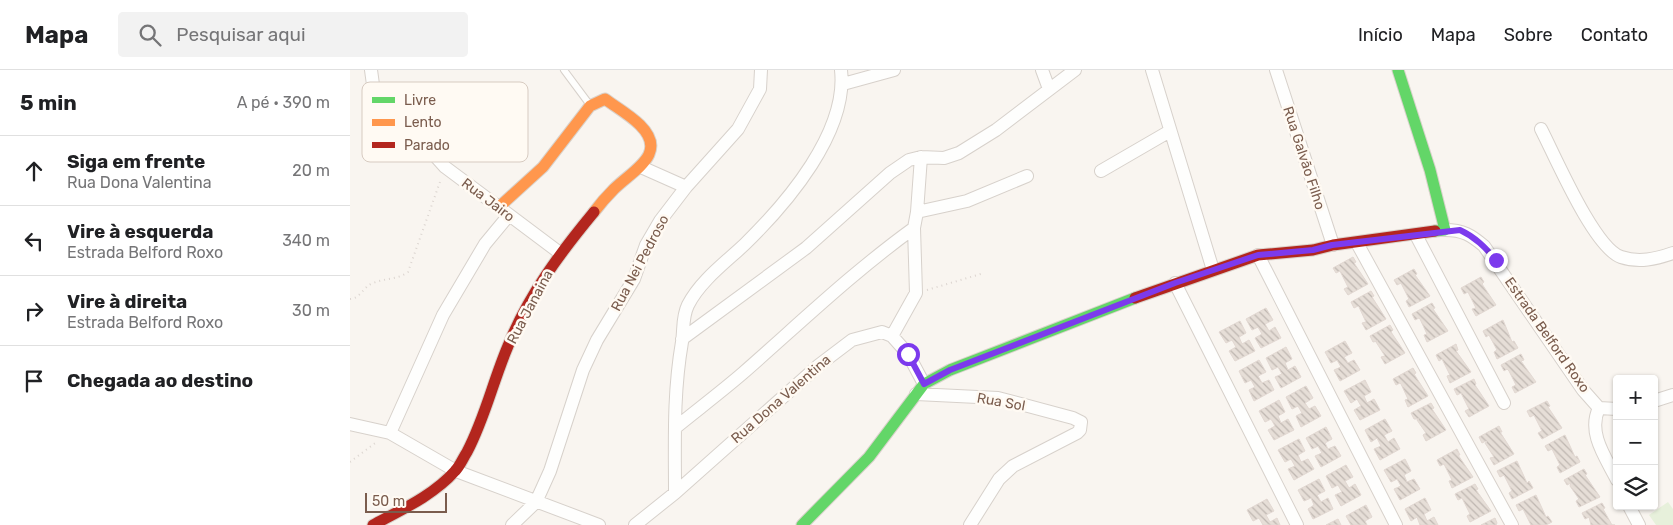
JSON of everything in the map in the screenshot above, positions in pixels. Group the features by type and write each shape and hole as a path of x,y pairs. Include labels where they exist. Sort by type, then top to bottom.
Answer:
{"street":[{"name":"Rua Nei Pedroso","path":"536,502 550,471 583,370 597,340 634,279 646,245 660,221 686,187 742,122 760,89 761,70"},
{"path":"675,493 676,376 686,312 698,290 769,219 794,189 817,154 838,112 843,84 842,70"},
{"path":"843,84 894,70"},
{"path":"1042,70 1049,89"},
{"path":"682,339 806,248 890,173 909,160 921,157 944,158 959,153 996,130 1075,70"},
{"path":"1152,70 1213,270"},
{"name":"Rua Galvão Filho","path":"1276,70 1332,245"},
{"path":"1398,70 1430,170 1445,230"},
{"name":"Rua Janaina","path":"456,471 473,440 491,397 508,345 520,319 560,253 615,188 641,166 649,156 651,145 647,134 640,125 605,98 590,106"},
{"path":"499,206 543,167 590,106"},
{"path":"1541,129 1587,219 1605,246 1619,257 1641,261 1673,252"},
{"path":"1101,170 1170,130"},
{"path":"920,389 908,354 892,336 916,293 914,228 921,157"},
{"name":"Rua Jairo","path":"440,162 560,253"},
{"path":"641,166 686,187"},
{"path":"917,212 967,201 1027,176"},
{"path":"390,433 443,315 485,244 509,215"},
{"path":"675,428 742,374 811,311 881,252 914,228"},
{"name":"Estrada Belford Roxo","path":"802,525 869,457 920,389 950,370 1175,283 1258,255 1313,250 1332,245 1445,230 1460,230 1471,235 1484,246 1571,373 1599,408"},
{"path":"1416,235 1504,403"},
{"path":"1357,243 1512,525"},
{"path":"1258,255 1396,525"},
{"path":"1175,283 1296,525"},
{"name":"Rua Dona Valentina","path":"635,525 675,493 818,365 852,340 882,332 892,336"},
{"name":"Rua Sol","path":"920,389 998,398 1073,418 1082,426 1077,433 1013,466 999,479 970,525"},
{"path":"1658,400 1673,394"},
{"path":"1613,409 1599,408 1594,426 1596,438 1613,472"},
{"path":"350,424 390,433 456,471 599,525"},
{"path":"373,525 422,498 456,471"},
{"path":"512,525 536,502"},
{"path":"1632,510 1639,525"}],"lane":[{"path":"564,70 590,106"}],"path":[{"path":"350,299 356,298 374,283 398,278 408,272 415,259 444,167"},
{"path":"916,293 984,273"},
{"path":"350,462 390,433"}],"green space":[{"path":"1668,502 1673,509 1673,525 1656,525 1649,515"}],"building":[{"path":"1353,257 1356,262 1354,263 1368,284 1348,295 1344,289 1348,287 1340,271 1336,273 1333,268"},
{"path":"1414,269 1417,274 1415,275 1430,296 1409,307 1406,301 1409,299 1401,283 1397,285 1394,280"},
{"path":"1481,277 1484,282 1482,284 1496,305 1476,316 1472,309 1476,308 1468,292 1464,294 1461,288"},
{"path":"1371,291 1374,296 1372,297 1386,319 1366,330 1362,323 1366,322 1359,307 1354,308 1351,302"},
{"path":"1432,303 1435,308 1433,309 1448,331 1427,342 1424,335 1427,334 1420,319 1415,320 1412,314"},
{"path":"1266,308 1273,320 1265,324 1269,331 1275,327 1281,338 1261,348 1255,338 1262,334 1258,327 1252,330 1246,319"},
{"path":"1503,320 1512,342 1514,341 1518,348 1497,359 1494,352 1497,350 1489,335 1486,337 1483,331"},
{"path":"1240,321 1246,333 1239,337 1242,344 1249,340 1255,351 1235,361 1229,351 1236,347 1232,340 1226,343 1219,332"},
{"path":"1390,325 1393,330 1391,332 1405,353 1385,364 1381,357 1385,356 1376,342 1378,341 1373,342 1370,336"},
{"path":"1345,341 1352,353 1344,357 1348,363 1354,360 1360,370 1340,381 1334,370 1341,367 1337,360 1331,363 1325,352"},
{"path":"1456,344 1458,350 1456,351 1471,372 1450,383 1447,376 1450,375 1442,359 1439,361 1436,355"},
{"path":"1286,347 1292,359 1285,363 1288,370 1295,366 1301,377 1281,388 1275,377 1282,374 1278,367 1272,370 1266,358"},
{"path":"1521,354 1524,360 1521,361 1536,382 1515,393 1512,387 1516,385 1509,371 1507,369 1504,371 1501,365"},
{"path":"1259,360 1266,372 1258,376 1262,383 1269,380 1274,390 1254,401 1249,390 1255,387 1251,380 1245,383 1239,371"},
{"path":"1413,368 1416,373 1414,374 1428,396 1408,407 1405,400 1408,399 1401,384 1396,385 1393,379"},
{"path":"1474,379 1475,385 1489,406 1469,417 1465,411 1469,409 1461,393 1457,395 1454,389"},
{"path":"1365,380 1371,392 1364,396 1367,403 1374,399 1380,410 1360,420 1354,410 1361,406 1357,399 1351,403 1344,391"},
{"path":"1306,386 1313,398 1305,403 1309,409 1315,406 1321,416 1301,427 1296,416 1302,413 1298,406 1292,409 1286,397"},
{"path":"1279,400 1285,412 1278,416 1281,423 1288,419 1294,430 1274,440 1268,430 1275,426 1271,419 1265,422 1259,411"},
{"path":"1547,401 1550,406 1548,407 1562,428 1542,439 1538,433 1542,431 1534,415 1530,417 1527,411"},
{"path":"1431,403 1434,408 1432,409 1446,430 1426,441 1423,435 1426,433 1417,420 1419,419 1414,419 1411,413"},
{"path":"1385,419 1392,431 1384,435 1388,442 1394,438 1400,449 1380,460 1374,449 1381,446 1377,438 1371,442 1365,430"},
{"path":"1499,426 1502,432 1500,432 1514,454 1494,465 1490,458 1494,457 1485,443 1487,442 1482,443 1479,437"},
{"path":"1326,427 1332,439 1325,443 1328,449 1335,446 1341,456 1321,467 1315,456 1322,453 1318,446 1312,449 1306,438"},
{"path":"1565,435 1575,457 1577,456 1580,462 1560,473 1557,467 1560,465 1552,449 1548,451 1545,446"},
{"path":"1299,439 1305,451 1298,455 1301,462 1308,459 1314,469 1294,480 1288,469 1295,466 1291,459 1285,462 1278,450"},
{"path":"1457,449 1460,455 1458,455 1473,477 1452,488 1449,481 1452,480 1444,464 1440,466 1437,460"},
{"path":"1405,459 1411,471 1404,475 1407,482 1414,479 1420,489 1400,500 1394,489 1401,486 1397,479 1391,482 1384,470"},
{"path":"1517,461 1527,483 1529,481 1533,488 1512,499 1509,493 1512,491 1504,475 1500,477 1497,471"},
{"path":"1346,465 1353,477 1345,481 1349,488 1355,484 1361,495 1341,506 1335,495 1342,492 1338,485 1332,488 1326,476"},
{"path":"1584,469 1587,474 1585,475 1600,497 1579,507 1576,501 1579,499 1570,486 1571,483 1567,485 1564,480"},
{"path":"1319,479 1325,491 1317,495 1321,502 1328,498 1333,509 1313,519 1308,509 1314,505 1311,498 1304,501 1298,490"},
{"path":"1475,484 1478,489 1476,490 1491,511 1470,522 1467,516 1470,514 1462,498 1458,500 1455,494"},
{"path":"1536,495 1546,517 1548,516 1552,522 1546,525 1531,525 1523,509 1519,511 1516,505"},
{"path":"1425,498 1431,510 1424,514 1427,521 1434,517 1438,525 1420,525 1417,517 1411,521 1405,509"},
{"path":"1267,499 1274,511 1266,515 1270,522 1277,518 1280,525 1263,525 1259,518 1253,521 1247,510"},
{"path":"1602,503 1605,508 1603,509 1612,525 1591,525 1589,517 1585,519 1582,513"},
{"path":"1366,505 1372,517 1365,521 1367,525 1351,525 1346,516"},
{"path":"1495,518 1496,525 1481,525"},
{"path":"1338,519 1341,525 1326,525"}],"traffic: fast":[{"path":"1398,70 1430,170 1445,230 1435,231"},
{"path":"802,525 869,457 924,384 950,370 1135,298"}],"traffic: slow":[{"path":"499,207 543,167 590,106 605,99 640,125 648,135 651,145 650,153 645,161 614,189 594,212"}],"traffic: jam":[{"path":"373,525 427,495 447,480 458,467 479,426 503,359 525,310 557,259 594,212"},
{"path":"1135,298 1258,255 1313,250 1333,245 1435,231"}],"route":[{"path":"908,354 924,384 950,370 1175,283 1258,255 1313,250 1332,245 1445,230 1460,230 1471,235 1496,260"}]}
